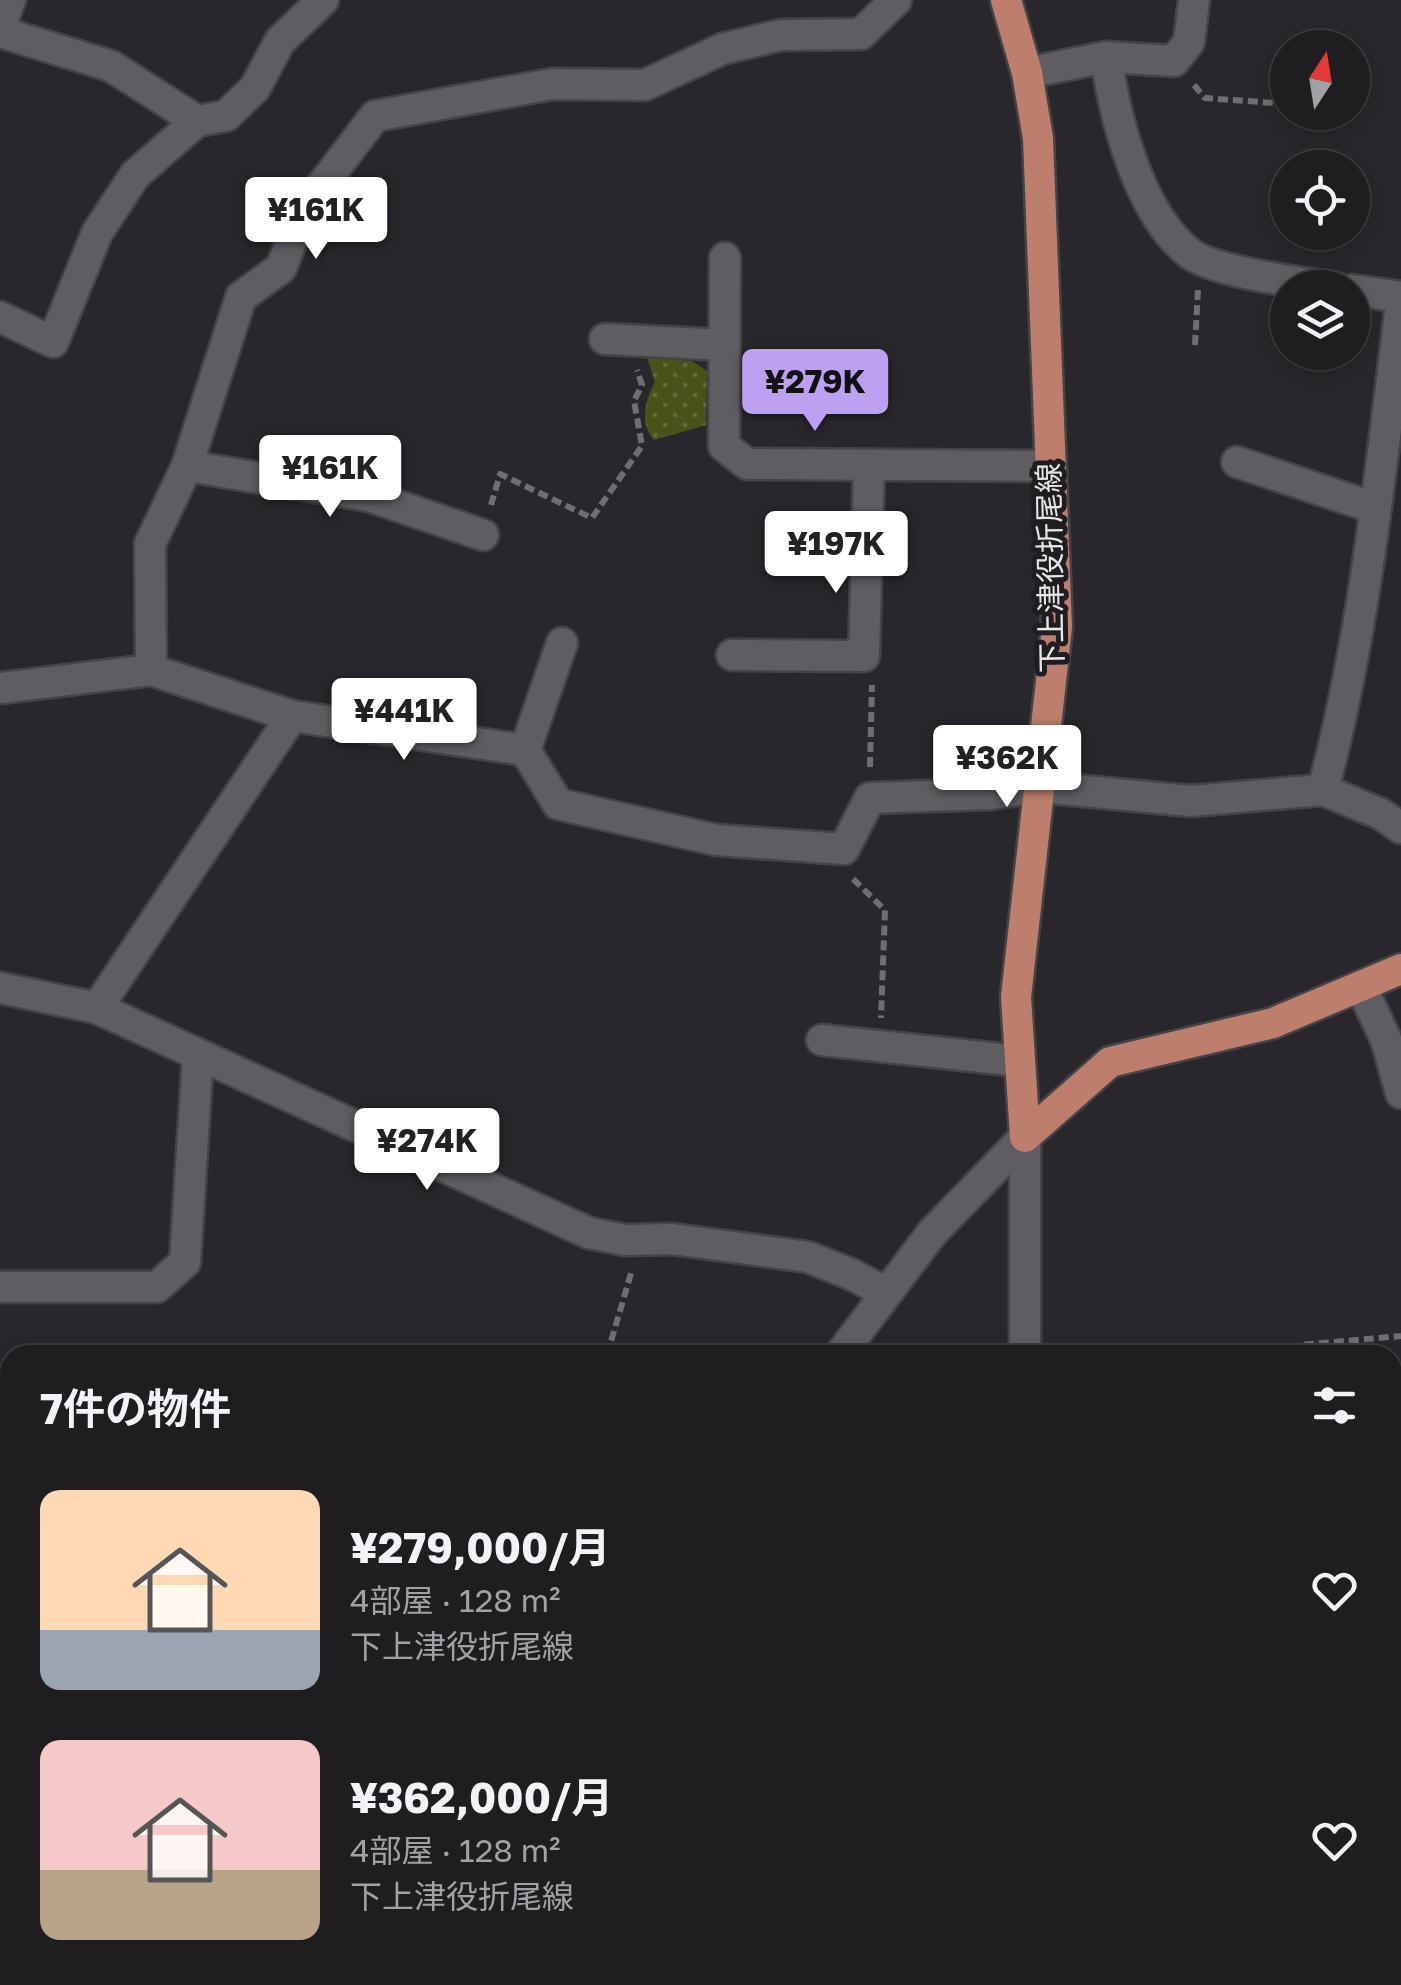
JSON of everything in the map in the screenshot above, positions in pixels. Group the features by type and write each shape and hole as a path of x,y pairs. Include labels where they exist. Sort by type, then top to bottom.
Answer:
{"main road":[{"name":"下上津役折尾線","path":"1006,0 1027,73 1038,138 1056,627 1016,998 1025,1137"},
{"path":"1025,1137 1110,1062 1273,1023 1401,969"}],"street":[{"path":"10,0 0,30 111,66 197,121"},
{"path":"0,317 52,342 97,233 135,176 197,121 226,116 236,107 255,88 280,41 323,0"},
{"path":"151,670 150,544 187,466 240,298 282,268 304,209 375,116 552,84 645,85 722,48 781,34 861,34 896,0"},
{"path":"1027,73 1106,58 1174,60 1189,42 1194,0"},
{"path":"1106,58 1114,111 1156,214 1189,254 1270,278"},
{"path":"725,258 724,446 747,464 1050,466"},
{"path":"1370,292 1401,296"},
{"path":"1323,790 1365,594 1401,304"},
{"path":"616,340 725,345"},
{"path":"1237,462 1376,508"},
{"path":"732,656 864,656 870,465"},
{"path":"187,466 369,496 483,535"},
{"path":"525,750 562,643"},
{"path":"0,688 151,670 292,716 525,750"},
{"path":"97,1008 292,716"},
{"path":"525,750 558,804 716,840 844,850 870,798 990,794 1040,787 1191,801 1323,790 1382,814 1401,828"},
{"path":"1362,986 1387,1042 1401,1094"},
{"path":"0,988 97,1008 589,1234 625,1240 672,1238 808,1256 853,1274 886,1293"},
{"path":"822,1040 1020,1060"},
{"path":"0,1287 157,1287 185,1262 198,1056"},
{"path":"847,1345 932,1233 1025,1137"},
{"path":"1025,1137 1026,1345"}],"path":[{"path":"1174,60 1205,98 1270,103"},
{"path":"1189,254 1198,284 1194,345"},
{"path":"483,535 500,474 592,518 642,446 634,401 642,385 616,340"},
{"path":"864,656 873,673 870,798"},
{"path":"844,850 853,880 885,910 880,1048"},
{"path":"610,1345 640,1240"},
{"path":"1300,1345 1401,1336"}],"green space":[{"path":"647,357 692,361 707,371 706,425 654,440 645,419 655,382"}]}
